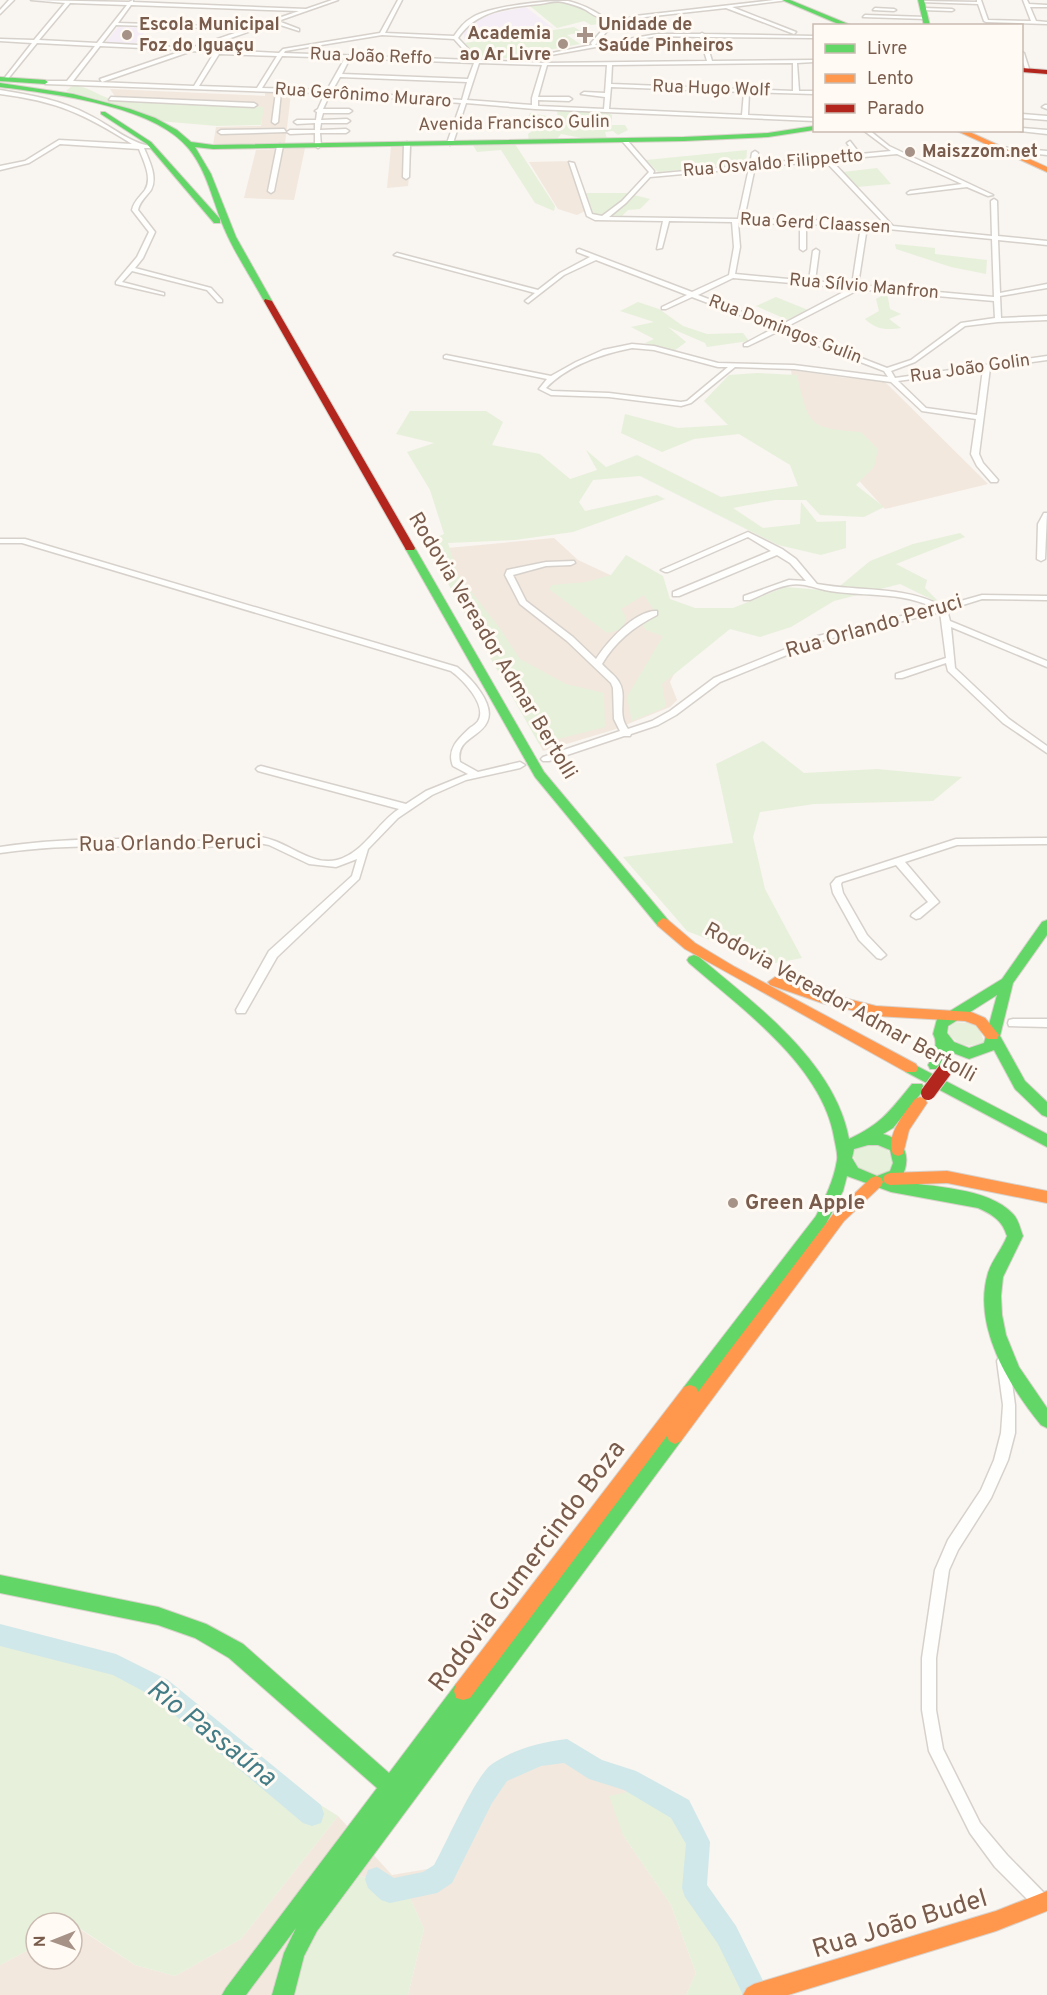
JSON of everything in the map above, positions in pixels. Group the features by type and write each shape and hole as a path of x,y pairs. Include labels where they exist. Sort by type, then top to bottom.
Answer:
{"main road":[{"path":"786,0 845,24"},
{"path":"1025,70 1047,72"},
{"path":"1,84 43,85"},
{"name":"Rodovia Vereador Admar Bertolli","path":"1,84 43,85 113,106 168,128 192,148 204,168 216,204 233,239 533,765 656,917 701,952 1047,1141"},
{"name":"Rodovia Vereador Admar Bertolli","path":"1,84 44,93 80,104 108,116 137,134 147,154 233,239"},
{"path":"137,134 141,129 147,127 168,128"},
{"name":"Avenida Francisco Gulin","path":"147,154 174,156 192,148 274,146 317,139 407,144 625,141 737,137 813,128"},
{"path":"962,132 1047,170"},
{"path":"656,917 683,950 753,1012 820,1088 834,1113 845,1159 853,1172 883,1180 913,1192 987,1204 1000,1210 1012,1224 1013,1242 999,1267 994,1284 999,1334 1026,1393 1047,1420"},
{"path":"845,1159 848,1146 904,1114 940,1068 990,1046 1007,982 1047,925"},
{"path":"701,952 794,989 851,1006 890,1013 978,1018 990,1029 1020,1085 1047,1111"},
{"path":"940,1068 942,1023 1007,982"},
{"path":"942,1040 955,1051 973,1054"},
{"path":"883,1180 901,1169 902,1163 898,1149 904,1114"},
{"path":"868,1136 885,1139 898,1149"},
{"name":"Rodovia Gumercindo Boza","path":"233,1995 821,1220 837,1191 845,1159"},
{"path":"883,1180 947,1176 1047,1197"},
{"name":"Rodovia Gumercindo Boza","path":"283,1995 294,1953 310,1924 839,1217 883,1180"},
{"path":"0,1584 158,1616 183,1623 219,1640 253,1664 391,1787"},
{"name":"Rua João Budel","path":"760,1993 996,1921 1045,1902"}],"street":[{"path":"0,13 12,0"},
{"path":"33,0 305,10"},
{"path":"70,0 1,84 61,102 101,121 147,154 149,187 135,207 138,216 150,226 152,232 140,258 119,285 162,294"},
{"path":"207,7 211,0"},
{"path":"91,85 336,0"},
{"path":"382,34 400,0"},
{"path":"455,38 463,25 479,16 560,0 586,8 600,17"},
{"path":"593,44 607,28 632,18 786,0"},
{"path":"68,84 131,2"},
{"path":"875,9 924,11 980,2 986,21 997,24 1047,23"},
{"path":"1034,23 1026,3 1047,6"},
{"path":"724,6 804,37"},
{"path":"865,16 952,10"},
{"path":"280,23 298,17 291,15"},
{"path":"273,21 297,30"},
{"path":"115,24 251,28"},
{"path":"259,89 283,52 382,34 455,38 477,61 450,143"},
{"path":"702,34 710,62"},
{"path":"506,62 593,44 657,35 813,37"},
{"path":"600,36 619,40"},
{"name":"Rua João Reffo","path":"0,40 217,52 283,52 545,64 813,61"},
{"path":"196,86 217,52"},
{"path":"317,139 318,111 349,56"},
{"path":"795,62 796,92"},
{"path":"606,110 605,94 610,63"},
{"path":"535,106 535,98 545,64"},
{"path":"339,75 471,81"},
{"name":"Rua Gerônimo Muraro","path":"43,85 196,86 813,120"},
{"path":"91,85 105,92 111,99 254,105"},
{"name":"Rua Hugo Wolf","path":"607,85 813,93"},
{"path":"275,122 279,90"},
{"path":"745,116 747,91"},
{"path":"584,94 605,94"},
{"path":"535,98 569,99"},
{"path":"318,111 349,111"},
{"path":"1023,114 1047,111"},
{"path":"297,122 347,121"},
{"path":"1023,130 1047,132"},
{"path":"221,132 287,132 317,139 346,131"},
{"path":"233,141 235,132"},
{"path":"270,132 274,146 271,191"},
{"path":"867,132 877,141 897,152 992,198 998,320"},
{"path":"604,218 624,202 652,170 625,141"},
{"path":"0,168 27,162 59,142 147,154"},
{"path":"850,143 859,156"},
{"path":"406,177 407,144"},
{"path":"1000,149 1047,153"},
{"name":"Rua Osvaldo Filippetto","path":"648,176 897,152"},
{"path":"664,308 732,276 737,247 738,221 755,153"},
{"path":"827,159 891,227"},
{"name":"Rua Gerd Claassen","path":"571,163 590,216 864,224 1047,243"},
{"path":"910,193 967,185"},
{"path":"659,248 667,219"},
{"path":"803,222 803,249"},
{"path":"746,345 851,292 856,286 864,224"},
{"name":"Rua Domingos Gulin","path":"579,251 887,370 893,380 924,410 979,417"},
{"path":"812,282 816,251"},
{"path":"397,255 540,292"},
{"path":"528,301 562,274 596,257"},
{"path":"132,269 209,289 220,301"},
{"name":"Rua Sílvio Manfron","path":"732,276 997,297 1047,286"},
{"path":"887,370 913,361 960,326 998,320 1047,318"},
{"name":"Rua João Golin","path":"552,378 605,351 632,346 654,348 732,367 794,367 893,380 1047,358"},
{"path":"446,357 552,378"},
{"path":"552,378 542,389 546,392 609,395 681,404 689,402 732,367"},
{"path":"987,367 975,454 994,480"},
{"path":"1041,558 1042,524 1047,515"},
{"path":"665,570 748,534 779,551 797,565 811,584"},
{"path":"0,541 18,540 454,669 467,679 484,713 483,722 461,741 454,753 456,764 476,774"},
{"path":"676,594 779,551"},
{"path":"571,563 546,564 510,572 509,575 523,602 597,665 617,686 615,708 621,728 631,733"},
{"path":"512,581 500,570 526,568"},
{"path":"747,598 789,582 822,587 906,593 923,598 943,609 948,660 955,674 997,714 1047,750"},
{"name":"Rua Orlando Peruci","path":"546,759 631,733 673,713 717,680 761,660 832,635 943,609 982,597 1047,598"},
{"path":"597,665 611,642 634,622 654,613"},
{"path":"946,622 1047,664"},
{"path":"899,676 948,660"},
{"name":"Rua Orlando Peruci","path":"0,850 26,846 123,842 197,844 259,840 271,843 309,861 327,865 351,860 364,850 405,807 439,787 476,774 520,765"},
{"path":"261,769 405,807"},
{"path":"881,955 863,937 838,892 836,885 847,876 899,862 956,842 1047,841"},
{"path":"241,1010 273,954 356,877 364,850"},
{"path":"899,862 934,902 916,916"},
{"path":"1013,1023 1047,1023"},
{"path":"999,1334 1008,1390 1008,1433 1001,1460 986,1494 953,1545 942,1570 929,1658 929,1710 936,1751 975,1828 1001,1861 1045,1902"}],"shaded area":[{"path":"526,7 553,28 465,41 463,31 471,23 491,14"},
{"name":"Escola Municipal Foz do Iguaçu","path":"118,27 148,28 135,44 105,43"},
{"path":"110,89 265,96 265,92 291,93 285,144 213,145 216,127 261,126 263,107 118,101"},
{"path":"391,147 412,147 408,186 387,188"},
{"path":"305,148 294,200 244,198 256,150"},
{"path":"573,161 589,209 577,215 558,209 529,162"},
{"path":"791,370 847,378 883,380 988,484 885,509 797,413"},
{"path":"554,538 578,560 625,582 658,605 686,648 670,682 677,700 670,707 613,730 543,751 437,549"},
{"path":"548,1743 615,1767 694,1822 693,1840 642,1789 623,1835 671,1905 696,1973 686,1995 408,1995 424,1929 406,1889 347,1872 276,1995 0,1995 0,1965 24,1952 24,1971 84,1971 84,1932 135,1965 175,1976 241,1939 338,1816 392,1875 440,1867 493,1771"}],"green space":[{"path":"559,1 579,7 607,23 591,25 584,21 557,28 530,6"},
{"path":"574,27 582,32 567,35 580,44 496,60 480,59 465,43"},
{"path":"73,85 118,101 264,107 261,125 217,126 159,121 101,100 66,91"},
{"path":"557,110 604,111 612,115 612,125 625,125 628,130 618,135 613,131 605,132 607,139 587,139 561,134 556,140 529,141 528,134 534,130 534,121 528,118 530,113 558,118"},
{"path":"515,144 555,206 554,211 535,203 501,150 477,152 473,145"},
{"path":"747,150 746,164 658,172 646,160"},
{"path":"877,168 891,184 857,187 843,172"},
{"path":"586,193 626,193 650,199 640,209 628,210 622,216 594,215"},
{"path":"895,244 935,248 935,254 987,260 986,274 951,267 896,249"},
{"path":"887,293 890,309 901,314 889,319 901,328 882,328 865,319 879,311 876,299"},
{"path":"776,297 808,310 788,320 756,306"},
{"path":"638,302 659,309 683,326 707,334 743,333 749,341 707,347 705,343 668,327 686,342 674,351 645,343 654,339 631,327 654,322 620,311"},
{"path":"757,373 797,375 805,405 814,421 830,429 861,432 878,449 874,467 856,485 884,507 864,517 820,515 806,500 775,500 733,508 763,528 800,524 801,502 817,522 846,521 846,548 821,555 778,545 640,476 593,480 579,502 585,511 657,495 665,499 573,532 515,540 448,543 458,575 499,627 520,659 566,684 604,693 605,727 539,744 425,543 444,534 430,490 407,452 434,443 396,434 410,411 486,411 503,422 492,445 540,454 570,479 597,470 586,450 606,467 637,455 721,497 798,486 790,465 739,434 694,439 662,452 621,433 625,414 678,428 728,425 704,401 729,375"},
{"path":"960,533 965,537 896,564 927,580 925,588 941,604 900,584 834,601 791,627 760,637 730,629 662,684 666,707 632,721 627,697 663,636 646,630 642,624 656,613 644,595 621,609 626,617 623,629 607,633 549,589 552,585 586,582 611,575 626,555 663,576 670,599 695,608 733,608 785,587 834,591 870,561 913,544"},
{"path":"763,741 804,773 877,769 962,777 933,801 814,804 760,812 753,837 765,889 802,958 770,964 687,931 623,857 733,843 716,764"},
{"path":"954,1022 978,1024 984,1042 969,1046 957,1042 948,1034 950,1025"},
{"path":"882,1142 896,1164 882,1176 859,1172 851,1149 854,1144"},
{"path":"0,1632 123,1658 171,1687 276,1777 338,1816 241,1939 175,1976 135,1965 84,1931 84,1911 24,1911 24,1952 0,1965"},
{"path":"642,1789 693,1840 695,1891 740,1957 757,1995 686,1995 696,1973 671,1905 623,1835 609,1796"},
{"path":"346,1872 406,1889 424,1929 408,1995 276,1995"}],"waterway":[{"name":"Rio Passaúna","path":"0,1635 116,1665 160,1688 312,1814"},
{"name":"Rio Passaúna","path":"377,1879 390,1891 428,1884 443,1874 484,1795 499,1773 540,1754 567,1751 597,1771 628,1779 680,1809 698,1842 694,1888 727,1935 757,1995"}],"traffic: fast":[{"path":"785,0 845,24"},
{"path":"921,0 927,24"},
{"path":"0,79 45,82"},
{"path":"0,85 101,102 128,110 174,131 197,154 232,237 268,301"},
{"path":"103,113 149,143 217,221"},
{"path":"189,144 213,147 684,139 768,135 813,128"},
{"path":"410,548 539,774 663,923"},
{"path":"1007,982 942,1023 940,1034 949,1046 969,1054 990,1046 1007,982 1047,925"},
{"path":"694,960 753,1011 809,1069 835,1114 845,1159"},
{"path":"992,1035 1020,1085 1047,1111"},
{"path":"935,1065 941,1054 942,1040"},
{"path":"911,1068 1047,1141"},
{"path":"868,1136 888,1124 917,1088"},
{"path":"690,1392 821,1220 836,1191 848,1146 868,1139 888,1141 899,1153 900,1163 896,1175 876,1182 853,1172 845,1159"},
{"path":"876,1182 965,1198 997,1210 1009,1221 1015,1236 995,1277 994,1315 998,1335 1014,1372 1024,1390 1047,1420"},
{"path":"283,1995 294,1953 310,1924 675,1436"},
{"path":"0,1584 158,1616 200,1630 236,1651 391,1787"},
{"path":"233,1995 463,1691"}],"traffic: slow":[{"path":"962,132 1047,170"},
{"path":"663,923 690,946 730,970 911,1068"},
{"path":"775,982 822,998 876,1011 953,1016"},
{"path":"953,1016 965,1016 981,1021 992,1035"},
{"path":"898,1150 902,1129 920,1103"},
{"path":"890,1179 947,1177 1047,1197"},
{"path":"675,1436 839,1217 876,1182"},
{"path":"463,1691 690,1392"},
{"path":"754,1995 996,1921 1047,1901"}],"traffic: jam":[{"path":"1023,70 1047,72"},
{"path":"268,301 410,548"},
{"path":"928,1093 945,1070"}],"place":[{"name":"Escola Municipal Foz do Iguaçu","path":"127,35"},
{"name":"Unidade de Saúde Pinheiros","path":"585,35"},
{"name":"Academia ao Ar Livre","path":"563,44"},
{"name":"Maiszzom.net","path":"910,152"},
{"name":"Green Apple","path":"733,1203"}]}
